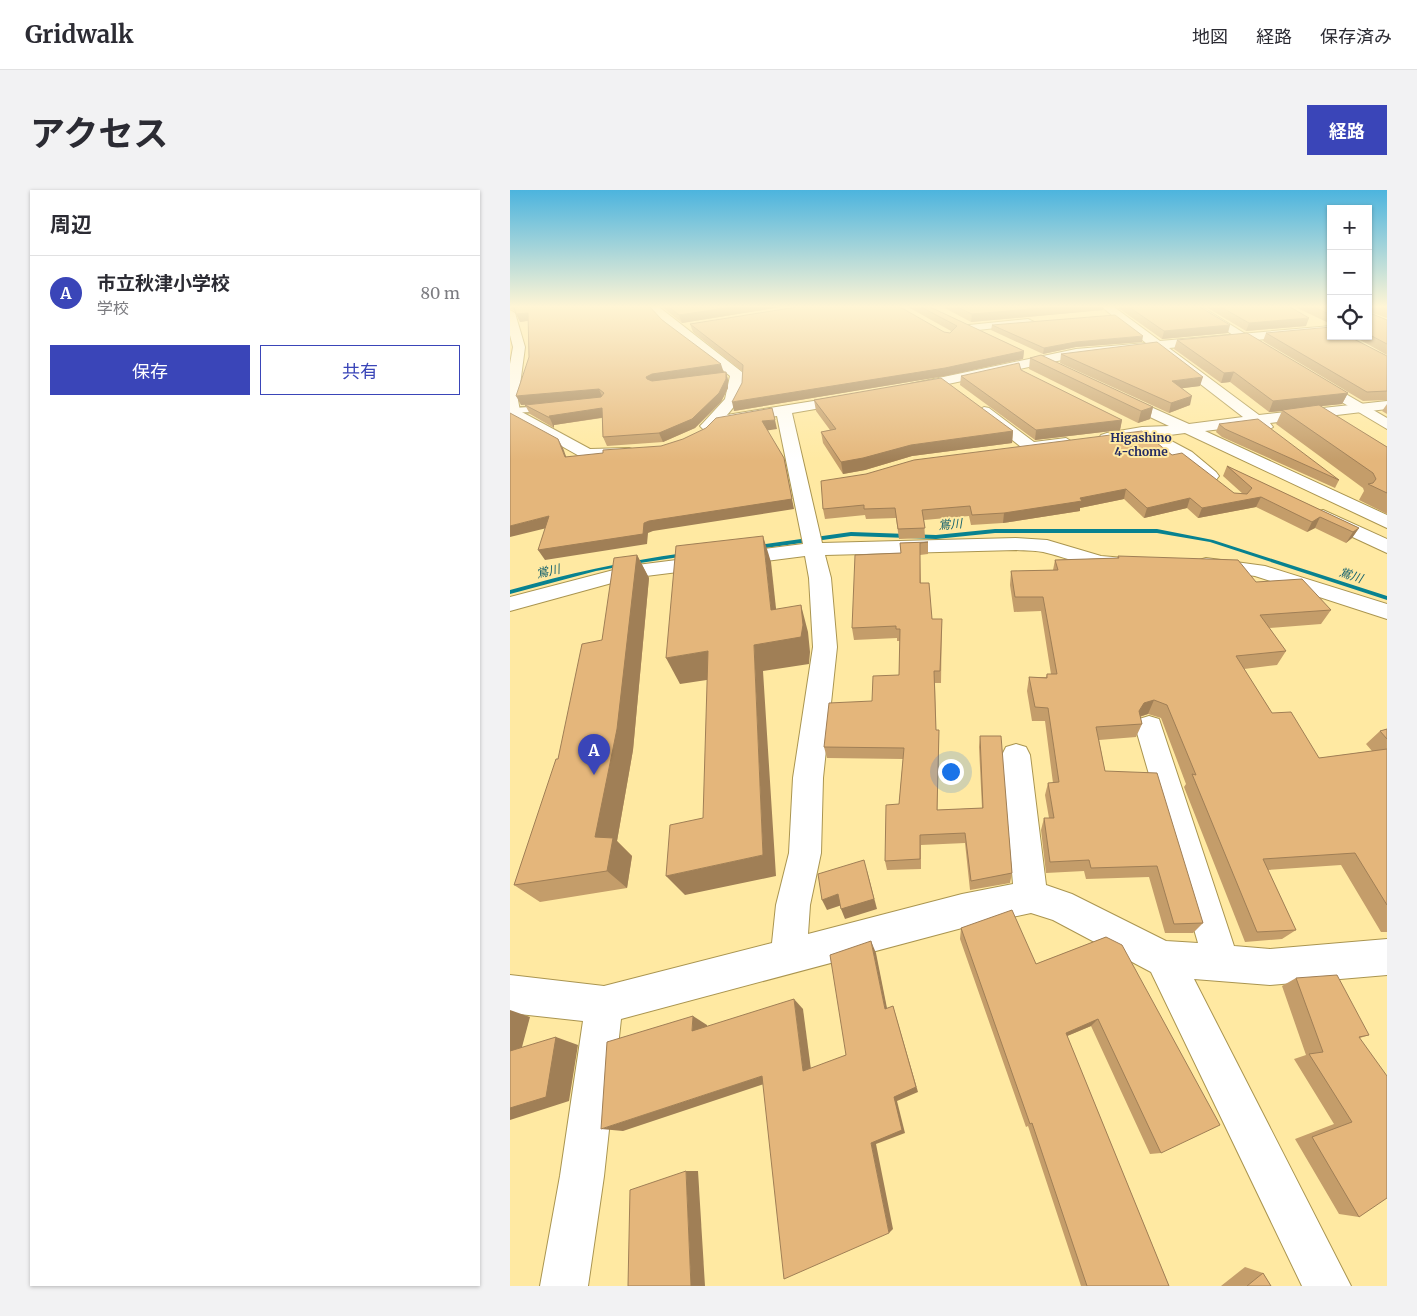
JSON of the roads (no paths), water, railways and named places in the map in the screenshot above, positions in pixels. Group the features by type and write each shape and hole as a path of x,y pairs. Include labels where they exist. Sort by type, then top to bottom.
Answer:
{"street":[{"path":"517,358 511,411 587,454 647,451"},
{"path":"694,437 702,433 730,405 737,388 727,366 716,358"},
{"path":"1036,358 1067,373"},
{"path":"897,390 945,382 1054,358"},
{"path":"1175,358 1280,438"},
{"path":"1279,358 1285,362"},
{"path":"996,359 1031,376"},
{"path":"1302,373 1387,424"},
{"path":"945,382 1030,447"},
{"path":"1102,389 1387,522"},
{"path":"712,422 869,396"},
{"path":"1010,448 1387,405"},
{"path":"784,411 820,578 825,647 808,778 805,853 794,906 788,957"},
{"path":"1118,420 1176,450 1192,452 1225,477"},
{"path":"1341,483 1387,517"},
{"path":"800,486 818,484"},
{"path":"1307,508 1387,547"},
{"path":"510,604 629,572 812,543 1016,544 1047,546 1100,562 1150,563"},
{"path":"1190,564 1220,564 1258,570 1387,612"},
{"path":"1149,726 1222,964"},
{"path":"1016,755 1031,897"},
{"path":"510,994 604,1005 962,910 1031,897 1060,906 1164,959 1270,967 1387,957"},
{"path":"1164,959 1327,1286"},
{"path":"564,1286 582,1176 604,1005"}],"lane":[{"path":"511,411 556,408"}],"waterway":[{"name":"鴬川","path":"758,547 851,534 936,537 995,531 1157,531 1211,541 1387,598"},
{"name":"鴬川","path":"510,592 596,570 684,555"}],"place":[{"name":"市立秋津小学校","path":"594,775"}],"district":[{"name":"Higashino 4-chome","path":"1141,444"}]}
